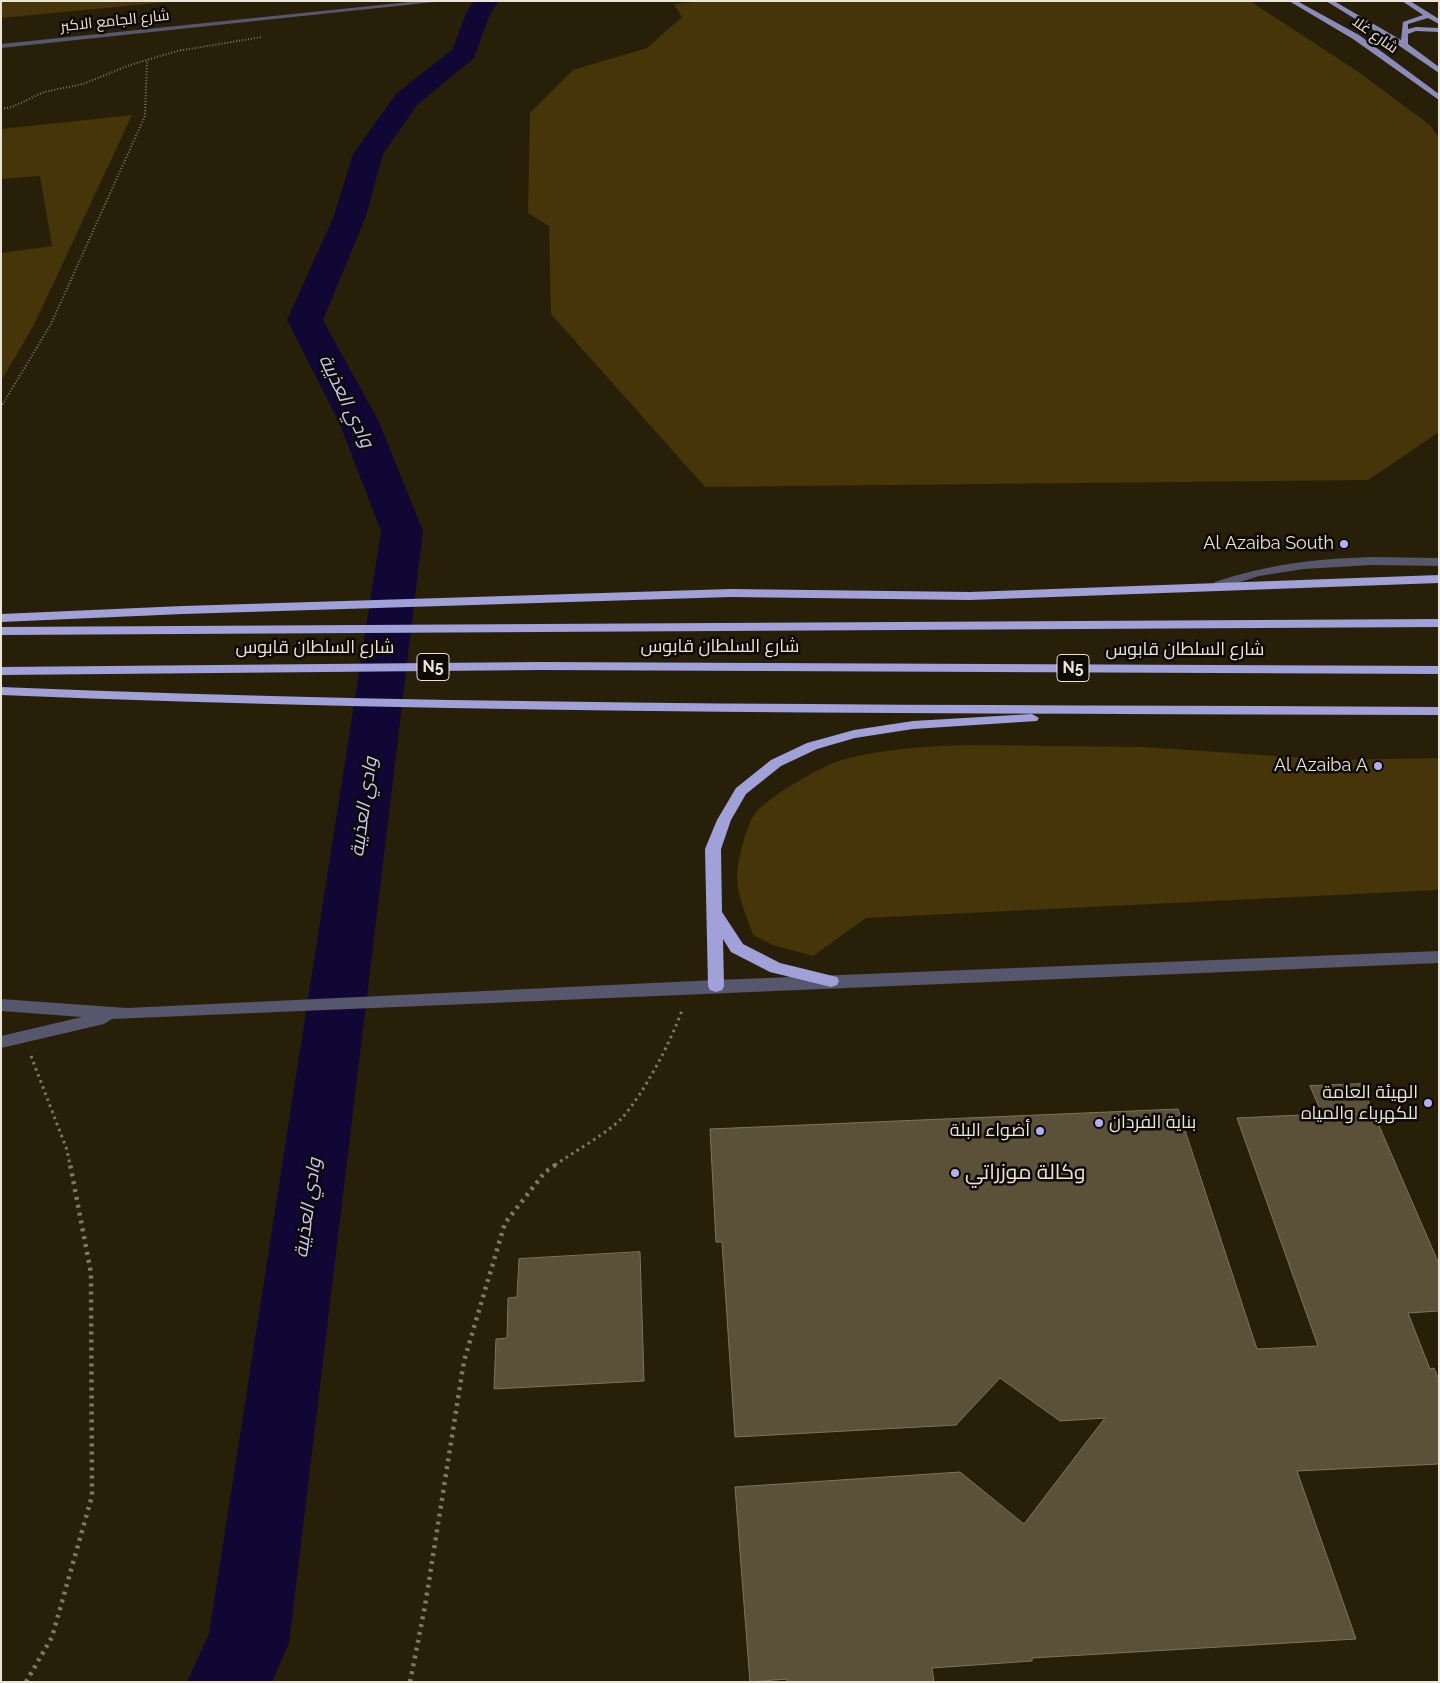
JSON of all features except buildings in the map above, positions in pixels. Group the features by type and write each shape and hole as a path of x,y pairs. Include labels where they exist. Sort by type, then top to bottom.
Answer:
{"highway":[{"path":"1,618 183,610 731,593 970,596 1219,585 1439,580"},
{"name":"شارع السلطان قابوس","path":"1,631 1439,623"},
{"name":"شارع السلطان قابوس","path":"1,671 160,668 707,665 1439,670"},
{"path":"1,691 144,697 702,707 1439,712"},
{"path":"716,986 713,849 724,820 741,791 776,763 812,746 854,734 913,725 1171,710"},
{"path":"713,910 737,948 776,968 831,981"}],"main road":[{"name":"شارع غلا","path":"1292,1 1356,37 1439,98"},
{"name":"شارع غلا","path":"1329,1 1404,45 1439,71"},
{"path":"1334,1 1359,17"},
{"path":"1405,1 1439,22"},
{"path":"1404,45 1406,32 1403,26 1405,23 1428,16"},
{"path":"1406,32 1416,29 1439,30"}],"street":[{"name":"شارع الجامع الاكبر","path":"1,46 441,1"},
{"path":"1219,585 1257,572 1318,563 1386,560 1439,562"},
{"path":"1,1005 127,1014 689,987 1439,957"},
{"path":"1,1042 127,1014"}],"path":[{"path":"1,109 44,92 83,84 147,60 178,51 263,37"},
{"path":"1,407 51,324 145,116 147,60"},
{"path":"410,1682 425,1606 464,1361 505,1223 545,1172 621,1119 646,1082 678,1024 689,987"},
{"path":"23,1036 67,1150 91,1273 93,1424 92,1496 52,1637 26,1682"}],"shaded area":[{"path":"1,1 178,1 1,18"},
{"path":"703,1 1250,1 1357,71 1430,125 1439,138 1439,432 1368,480 705,487 551,314 549,226 528,213 530,113 573,70 647,48 682,17 674,4"},
{"path":"132,115 34,325 1,381 1,253 52,246 40,176 1,179 1,129"},
{"path":"974,745 1144,747 1334,760 1439,758 1439,890 866,918 813,956 773,945 753,935 740,899 737,876 741,851 749,824 764,804 812,773 845,759 893,750"}],"waterway":[{"name":"وادي العذيبة","path":"228,1682 248,1643 402,531 359,422 305,320 350,216 368,154 407,99 465,52 478,13 487,1"}],"place":[{"name":"Al Azaiba South","path":"1344,544"},
{"name":"Al Azaiba A","path":"1378,766"},
{"name":"الهيئة العامة للكهرباء والمياه","path":"1428,1103"},
{"name":"بناية الفردان","path":"1099,1123"},
{"name":"أضواء البلة","path":"1040,1131"},
{"name":"وكالة موزراتي","path":"955,1173"}]}
